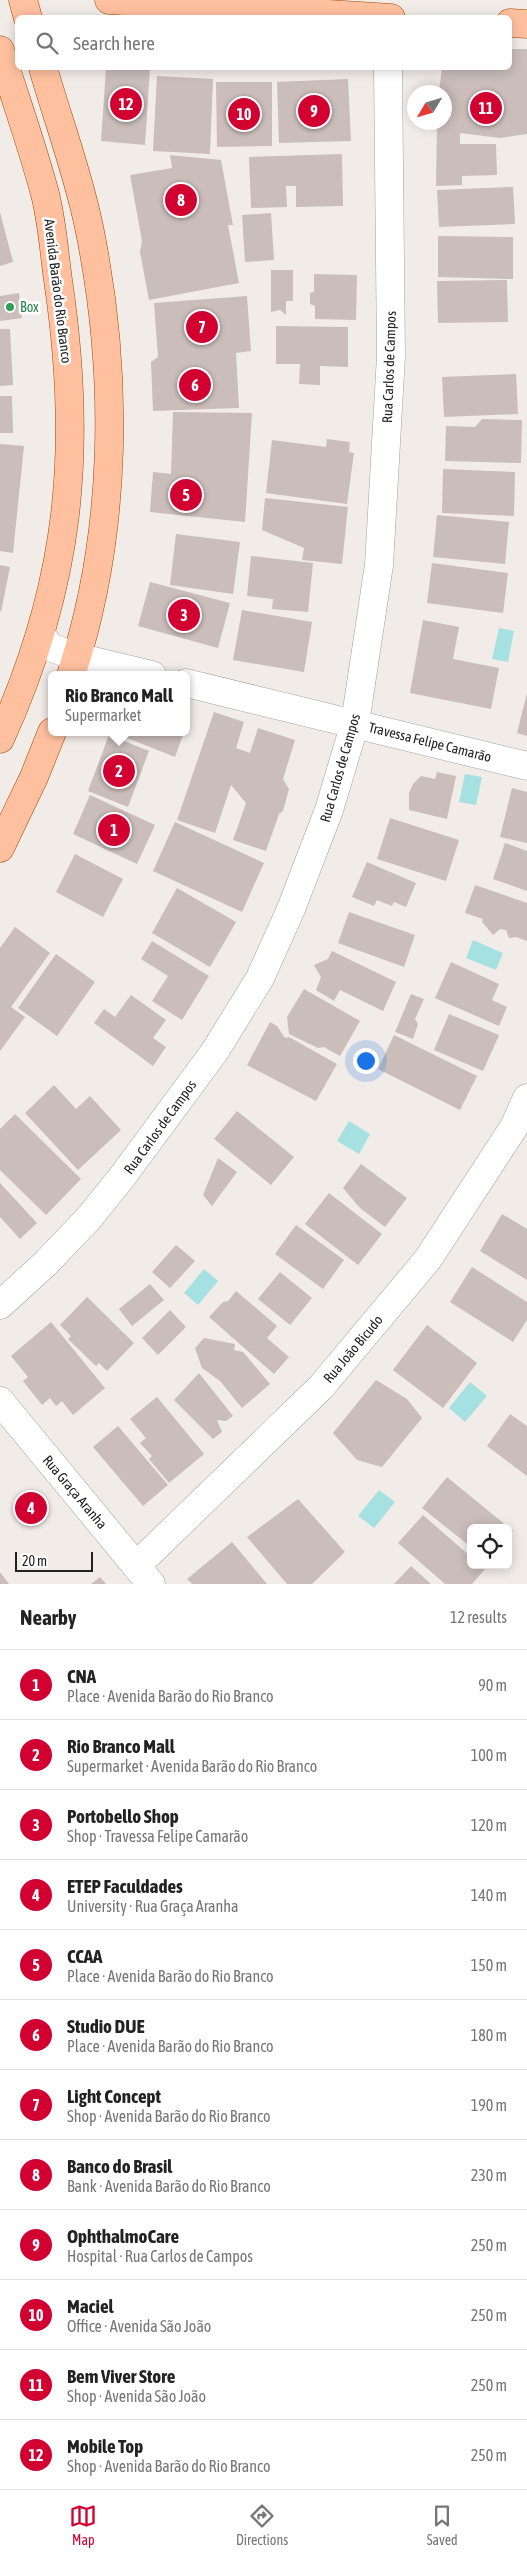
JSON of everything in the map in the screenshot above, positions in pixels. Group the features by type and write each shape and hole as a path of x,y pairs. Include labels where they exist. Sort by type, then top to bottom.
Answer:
{"main road":[{"path":"23,0 27,15"},
{"path":"109,0 356,15"},
{"path":"512,23 527,24"},
{"name":"Avenida Barão do Rio Branco","path":"0,50 45,195 67,342 70,418 69,493 63,540 41,635 17,702 0,739"},
{"path":"44,70 88,224 105,330 109,430 102,541 74,666"},
{"path":"0,848 30,786 50,736"}],"street":[{"name":"Rua Carlos de Campos","path":"0,1304 51,1258 88,1219 122,1177 215,1051 260,978 291,910 329,810 355,723 379,565 391,356 388,70"},
{"path":"41,635 50,647 74,666 117,671"},
{"name":"Travessa Felipe Camarão","path":"190,684 527,766"},
{"name":"Rua João Bicudo","path":"143,1575 321,1388 428,1259 514,1127 527,1098"},
{"name":"Rua Graça Aranha","path":"0,1401 143,1575"}],"water":[{"path":"499,628 514,631 508,662 492,659"},
{"path":"465,774 482,777 476,805 459,802"},
{"path":"473,940 503,953 496,970 466,958"},
{"path":"349,1121 370,1134 359,1154 337,1141"},
{"path":"204,1269 218,1281 198,1305 184,1293"},
{"path":"470,1382 487,1396 465,1422 449,1408"},
{"path":"379,1490 395,1502 374,1528 358,1516"}],"building":[{"path":"512,49 527,49 527,134 500,138 460,133 460,144 496,144 497,175 462,176 462,185 436,186 437,130 452,130 452,85 440,85 442,70 512,70"},
{"path":"106,70 150,70 145,145 101,141"},
{"path":"157,76 213,79 210,154 153,151"},
{"path":"348,79 351,141 279,143 277,82"},
{"path":"216,82 272,82 272,146 217,147"},
{"path":"342,154 343,206 296,207 296,186 286,186 287,207 251,208 249,157"},
{"path":"170,155 221,160 233,225 228,225 239,283 149,300 140,252 142,241 130,175 172,168"},
{"path":"513,187 515,224 439,227 437,190"},
{"path":"0,212 13,262 0,266"},
{"path":"271,213 274,260 245,262 242,215"},
{"path":"438,236 513,237 513,279 438,277"},
{"path":"271,270 293,270 293,301 286,301 286,315 280,310 271,312"},
{"path":"314,274 357,275 356,320 315,319 315,306 310,304 310,293 314,292"},
{"path":"507,280 508,322 438,323 437,281"},
{"name":"Box","path":"19,293 22,318 0,321 0,296"},
{"path":"247,296 251,351 236,353 239,408 153,411 151,362 158,357 154,303"},
{"path":"276,326 348,327 348,367 320,366 320,385 299,384 300,364 276,364"},
{"path":"0,329 10,329 13,385 0,386"},
{"path":"516,374 518,414 444,417 442,377"},
{"path":"0,396 12,396 13,433 0,433"},
{"path":"173,412 252,413 245,522 150,512 153,472 171,474"},
{"path":"482,419 522,420 521,463 445,461 446,426 475,427"},
{"path":"327,439 350,442 349,452 354,453 347,504 266,493 272,440 326,447"},
{"path":"0,444 24,446 13,553 0,551"},
{"path":"443,469 515,472 514,516 442,513"},
{"path":"265,498 348,507 342,564 302,560 304,548 262,530"},
{"path":"437,515 509,522 505,564 433,557"},
{"path":"176,534 240,542 233,594 170,585"},
{"path":"251,556 313,563 308,612 272,609 273,599 247,596"},
{"path":"432,563 508,573 503,613 427,603"},
{"path":"0,565 10,567 1,612 0,611"},
{"path":"150,582 230,603 218,648 138,626"},
{"path":"242,610 312,622 304,672 233,660"},
{"path":"423,620 459,627 453,659 499,668 491,709 410,693"},
{"path":"527,693 527,736 517,733"},
{"path":"214,712 244,722 236,748 250,753 258,728 295,740 283,779 289,789 283,811 279,814 266,851 233,840 246,803 231,785 215,833 177,820"},
{"path":"109,736 149,751 128,807 88,791"},
{"path":"122,736 183,736 175,757"},
{"path":"437,772 456,776 447,819 409,810 409,793 413,784 421,776 435,779"},
{"path":"512,788 527,792 527,843 500,837"},
{"path":"90,795 155,825 137,864 73,834"},
{"path":"390,818 459,840 446,881 377,859"},
{"path":"175,822 264,863 242,912 153,871"},
{"path":"505,843 527,851 527,891 493,879"},
{"path":"75,854 123,879 103,917 56,892"},
{"path":"367,862 416,883 406,907 394,902 392,906 377,900 374,906 352,897"},
{"path":"475,885 527,903 527,941 516,937 509,938 506,930 500,929 493,935 482,922 483,919 465,913"},
{"path":"177,888 236,922 210,967 152,933"},
{"path":"349,912 415,935 404,967 338,943"},
{"path":"15,927 50,953 11,1007 25,1017 0,1051 0,948"},
{"path":"152,941 209,976 182,1020 152,1001 168,976 141,959"},
{"path":"332,951 396,982 383,1011 340,990 334,1001 316,990 321,977 314,965 328,959"},
{"path":"56,954 95,982 57,1036 18,1008"},
{"path":"451,962 499,984 492,1000 507,1007 499,1026 435,998"},
{"path":"304,989 360,1021 340,1056 324,1047 318,1048 289,1034 287,1017"},
{"path":"411,994 424,999 415,1019 418,1024 413,1039 395,1032"},
{"path":"131,995 166,1020 153,1038 166,1047 153,1066 94,1023 104,1009 115,1017"},
{"path":"449,1014 499,1035 483,1071 434,1050"},
{"path":"270,1022 277,1026 285,1038 289,1037 337,1064 316,1101 247,1065"},
{"path":"394,1035 477,1076 460,1110 378,1069"},
{"path":"54,1085 76,1109 90,1096 121,1130 78,1170 25,1113"},
{"path":"237,1111 294,1157 271,1185 214,1139"},
{"path":"15,1114 81,1179 46,1215 0,1170 0,1129"},
{"path":"218,1158 237,1172 212,1206 203,1195"},
{"path":"361,1164 407,1198 385,1227 360,1208 343,1188"},
{"path":"0,1183 37,1223 20,1239 0,1217"},
{"path":"329,1193 382,1234 358,1265 305,1224"},
{"path":"502,1214 527,1229 527,1280 480,1251"},
{"path":"296,1225 344,1260 323,1289 275,1254"},
{"path":"176,1245 195,1261 170,1288 152,1272"},
{"path":"472,1267 527,1302 527,1320 513,1342 450,1302"},
{"path":"280,1272 312,1298 290,1325 258,1299"},
{"path":"150,1284 164,1300 132,1326 119,1309"},
{"path":"236,1291 277,1326 267,1338 289,1357 274,1374 209,1317 223,1302 228,1301"},
{"path":"87,1297 134,1343 107,1371 99,1363 96,1366 68,1339 71,1336 60,1325"},
{"path":"170,1310 186,1327 158,1355 142,1338"},
{"path":"51,1322 105,1388 73,1415 62,1401 56,1406 50,1398 42,1405 23,1381 28,1377 11,1356"},
{"path":"427,1325 477,1363 443,1408 393,1370"},
{"path":"204,1338 235,1344 234,1350 243,1352 270,1384 242,1408 220,1381 202,1368 195,1348"},
{"path":"199,1373 233,1416 226,1421 217,1420 222,1432 213,1439 174,1400"},
{"path":"376,1380 407,1399 422,1418 382,1467 357,1460 333,1433"},
{"path":"157,1397 204,1454 169,1483 149,1459 152,1456 140,1443 146,1438 130,1419"},
{"path":"510,1414 527,1426 527,1476 487,1446"},
{"path":"118,1426 168,1485 143,1506 93,1447"},
{"path":"447,1477 504,1524 467,1524 467,1544 422,1508"},
{"path":"298,1499 345,1552 312,1584 287,1584 247,1537"},
{"path":"423,1515 467,1554 467,1569 485,1569 472,1584 445,1584 398,1543"},
{"path":"232,1542 267,1584 192,1584 187,1579"},
{"path":"411,1566 431,1584 394,1584"},
{"path":"0,1572 9,1584 0,1584"},
{"path":"100,1577 106,1584 91,1584"}],"place":[{"name":"Mobile Top","path":"126,104"},
{"name":"Bem Viver Store","path":"486,108"},
{"name":"OphthalmoCare","path":"314,111"},
{"name":"Maciel","path":"244,114"},
{"name":"Banco do Brasil","path":"181,200"},
{"name":"Box","path":"10,307"},
{"name":"Light Concept","path":"202,327"},
{"name":"Studio DUE","path":"195,385"},
{"name":"CCAA","path":"186,495"},
{"name":"Portobello Shop","path":"184,615"},
{"name":"Rio Branco Mall","path":"119,771"},
{"name":"CNA","path":"114,830"},
{"name":"ETEP Faculdades","path":"31,1508"}]}
